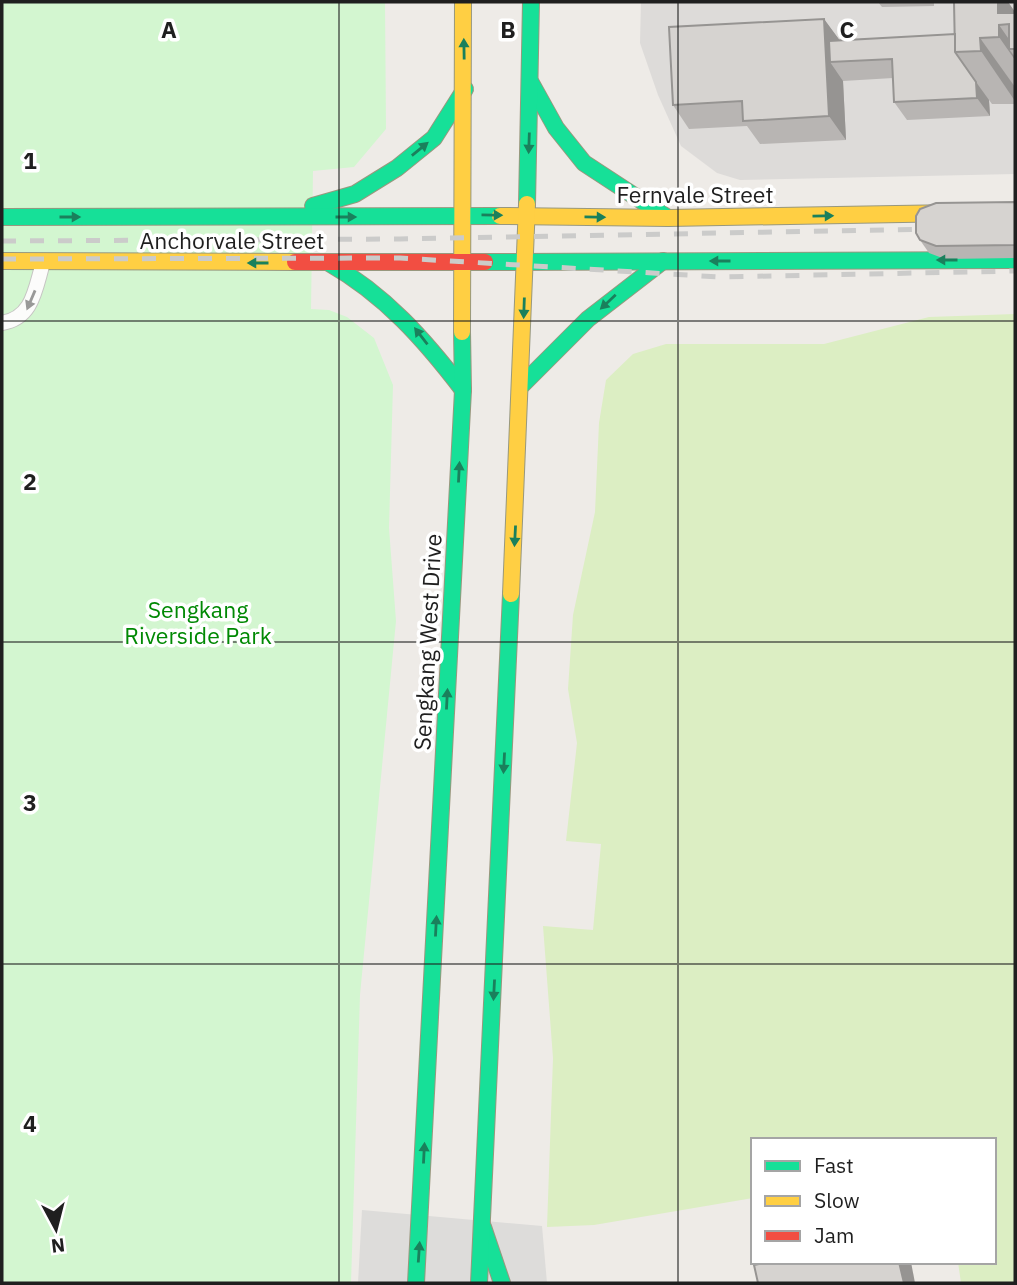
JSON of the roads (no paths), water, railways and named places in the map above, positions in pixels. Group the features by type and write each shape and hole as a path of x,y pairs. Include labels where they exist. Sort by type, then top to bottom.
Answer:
{"main road":[{"name":"Sengkang West Drive","path":"416,1283 463,390 460,215 465,89 463,2"},
{"path":"479,1283 521,386 531,83 531,2"},
{"path":"531,83 556,128 584,163 668,218"},
{"path":"271,218 355,194 397,168 434,138 465,89"},
{"name":"Fernvale Street","path":"375,229 460,215 668,218 1015,212"},
{"name":"Anchorvale Street","path":"2,217 271,218 375,229"},
{"path":"375,229 376,264"},
{"path":"461,262 1015,260"},
{"name":"Anchorvale Street","path":"2,261 376,264 461,262"},
{"path":"521,386 553,348 618,292 663,261"},
{"path":"329,263 360,280 410,322 463,390"},
{"path":"483,1227 502,1283"}],"lane":[{"path":"2,323 16,321 30,306 43,261"}],"railway":[{"path":"2,241 400,239 936,229"},
{"path":"2,259 400,258 720,277 1015,271"}],"park label":[{"name":"Sengkang Riverside Park","path":"198,622"}]}
